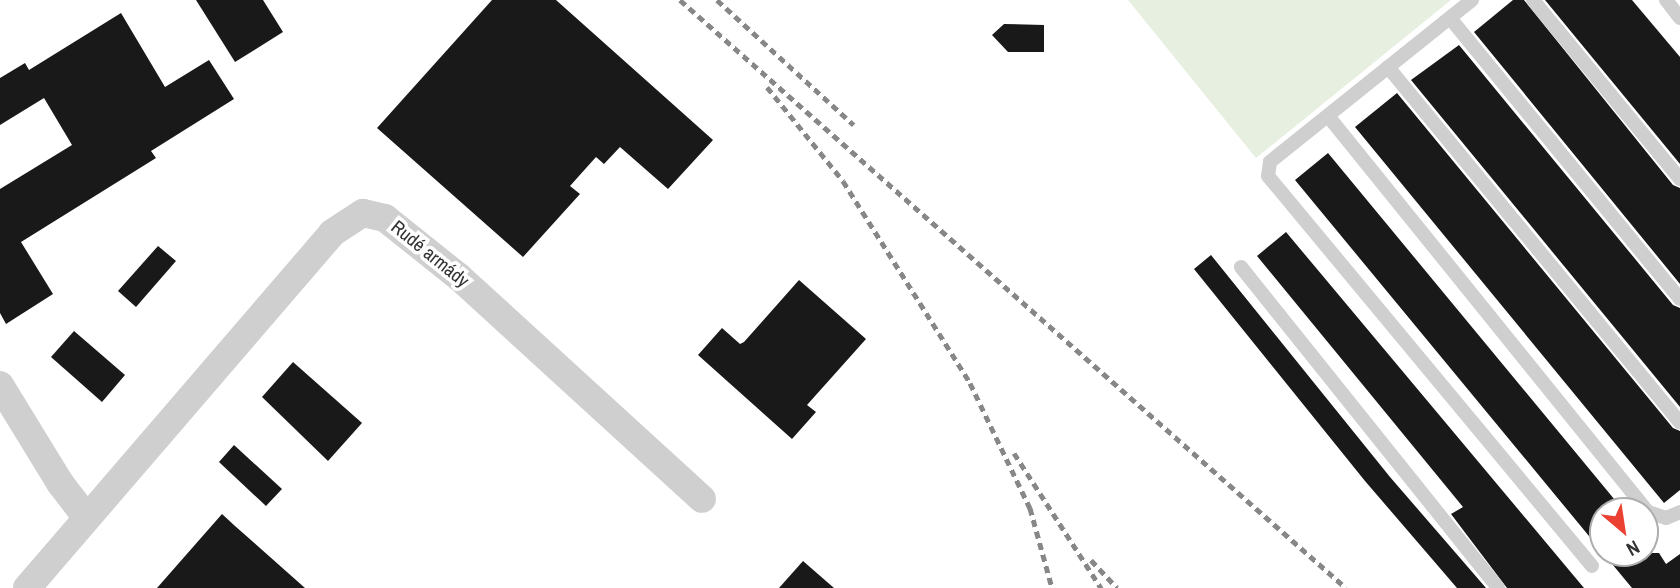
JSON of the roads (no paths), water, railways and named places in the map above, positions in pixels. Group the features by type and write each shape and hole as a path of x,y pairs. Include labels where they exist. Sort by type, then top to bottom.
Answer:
{"street":[{"name":"Rudé armády","path":"27,588 332,233 363,213 385,218 459,277 702,499"},
{"path":"0,385 60,483 87,518"}],"lane":[{"path":"1472,0 1270,162 1268,176 1589,562"},
{"path":"1533,0 1680,179"},
{"path":"1666,0 1680,18"},
{"path":"1450,18 1680,299"},
{"path":"1388,67 1680,422"},
{"path":"1328,116 1648,512 1666,518 1680,512"},
{"path":"1241,267 1498,588"}],"railway":[{"path":"680,0 1346,588"},
{"path":"717,0 854,125"},
{"path":"767,87 843,181 970,383 1030,508 1052,588"},
{"path":"1014,453 1101,588"},
{"path":"1091,560 1117,588"}]}
